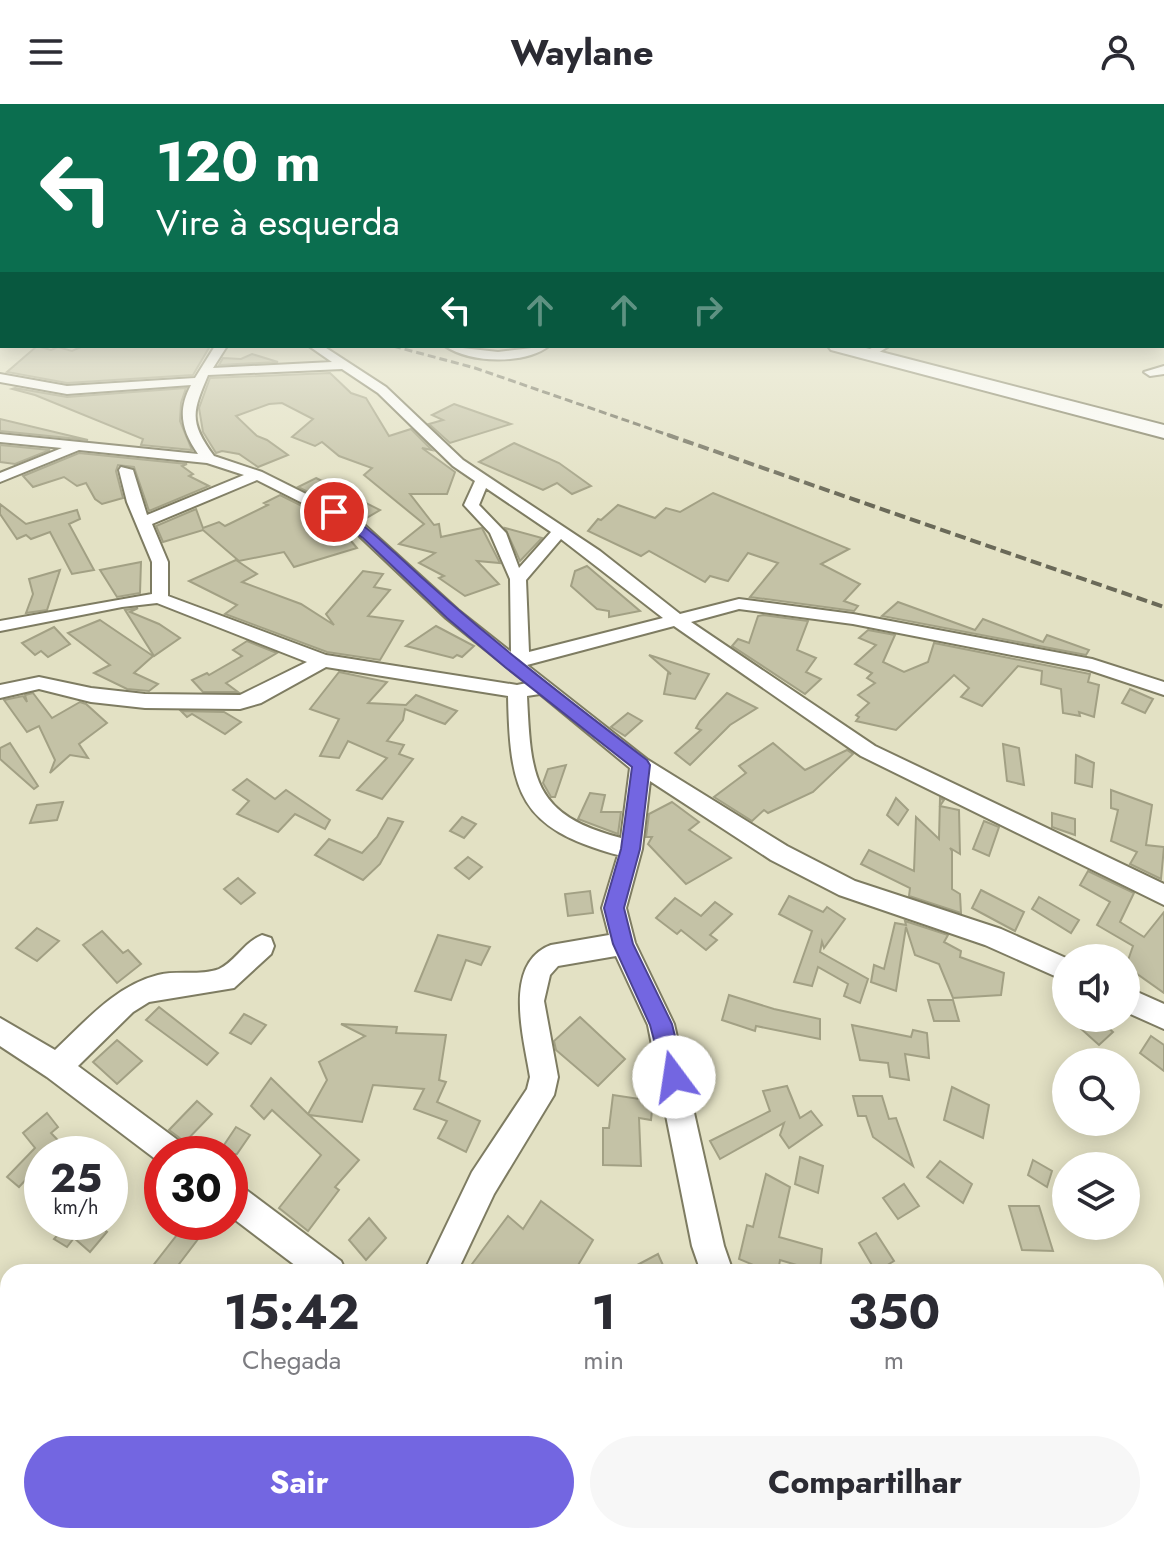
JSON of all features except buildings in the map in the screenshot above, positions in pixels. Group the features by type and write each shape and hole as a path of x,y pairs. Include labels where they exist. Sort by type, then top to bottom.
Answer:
{"highway":[{"path":"936,367 1164,432"}],"street":[{"path":"208,367 189,398 188,422 192,440 209,459"},
{"path":"0,378 67,390 269,367"},
{"path":"275,367 329,367"},
{"path":"348,367 382,390 458,463 560,531 678,621 800,707 868,751 1164,895"},
{"path":"1150,372 1164,370"},
{"path":"0,438 209,459 257,475 314,501 355,524 452,614 641,765 779,853 847,888 992,937 1052,964"},
{"path":"0,478 79,447"},
{"path":"126,470 164,581 159,598"},
{"path":"144,522 257,475"},
{"path":"483,480 471,505 497,530 505,548 507,566 518,579"},
{"path":"515,662 518,579 560,531"},
{"path":"0,626 122,602 159,598 323,661 517,691 541,688"},
{"path":"515,662 739,604 808,613 1092,665 1164,689"},
{"path":"0,692 39,683 91,695 145,701 240,702 254,698 323,661"},
{"path":"517,691 518,733 530,785 542,811 568,829 631,849"},
{"path":"641,765 631,849 614,908 623,944 661,1024 714,1264"},
{"path":"444,1264 483,1183 540,1095 544,1077 531,1001 538,970 551,956 623,944"},
{"path":"57,1067 124,1003 142,992 161,986 225,980 262,946"},
{"path":"1140,1006 1164,1017"},
{"path":"0,1031 57,1067 149,1136"},
{"path":"248,1210 319,1264"}],"railway":[{"path":"472,367 674,437"},
{"path":"668,435 1164,607"}],"route":[{"path":"334,512 355,524 381,546 452,614 510,663 641,765 631,849 614,908 623,944 661,1024 674,1077"}]}
